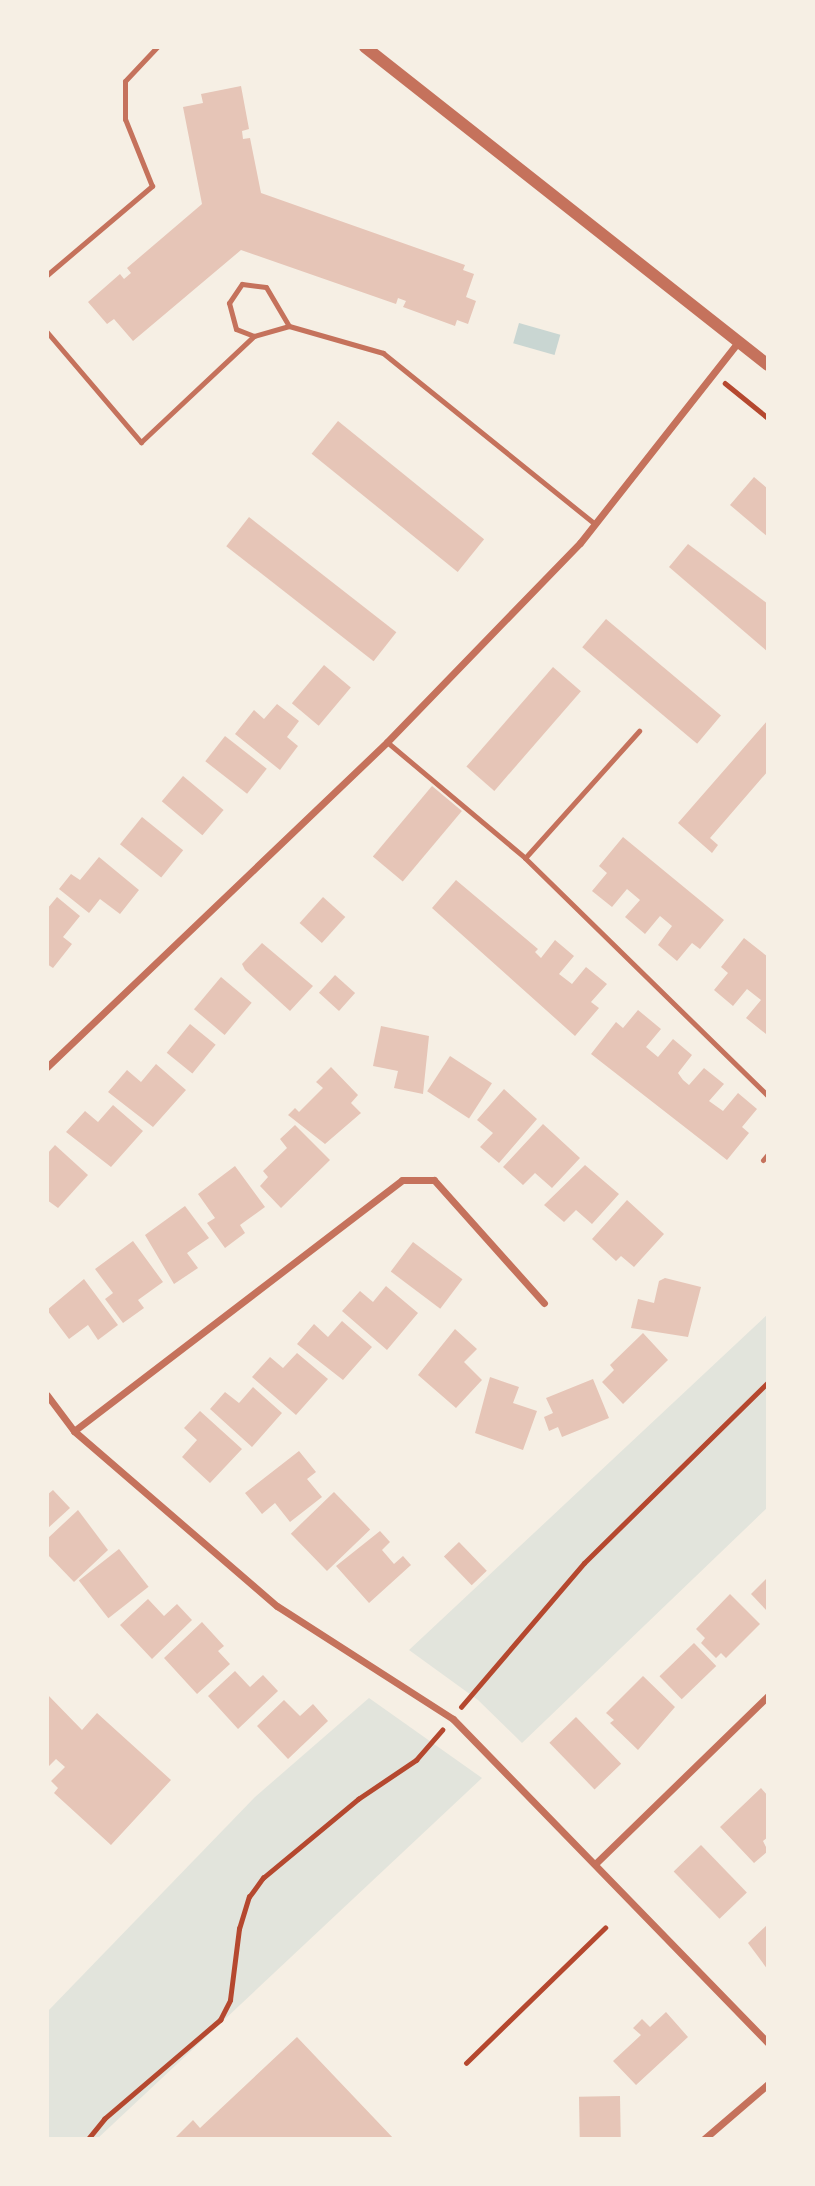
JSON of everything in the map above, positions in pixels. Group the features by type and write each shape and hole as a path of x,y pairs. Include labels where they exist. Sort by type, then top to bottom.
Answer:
{"street":[{"path":"365,47 768,365"},
{"path":"47,1067 387,741 595,524 739,341"},
{"path":"74,1431 402,1180 434,1180 544,1303"},
{"path":"47,1395 74,1431 277,1606 453,1719 768,2043"},
{"path":"594,1864 768,1696"},
{"path":"704,2139 768,2084"}],"lane":[{"path":"47,275 152,186 125,119 125,81 157,47"},
{"path":"254,336 236,328 229,303 242,284 266,287 289,326"},
{"path":"47,331 141,442 254,336 289,326 383,353 595,524"},
{"path":"525,858 639,731"},
{"path":"387,741 525,858 768,1096"},
{"path":"763,1160 768,1154"}],"path":[{"path":"714,374 768,418"},
{"path":"88,2139 104,2119 220,2020 230,2000 239,1928 249,1897 263,1878 358,1798 416,1760 584,1563 768,1382"},
{"path":"466,2063 605,1928"}],"shaded area":[{"path":"519,323 560,335 555,355 513,343"},
{"path":"768,1314 768,1507 522,1743 478,1700 409,1650"},
{"path":"369,1698 482,1778 97,2139 47,2139 47,2012 255,1797"}],"building":[{"path":"241,86 249,129 242,131 243,139 250,138 261,193 465,265 463,270 474,274 466,297 476,301 468,324 457,320 455,326 403,307 406,301 398,298 396,304 241,250 133,341 114,319 107,324 88,302 120,274 124,279 131,273 127,268 202,204 183,107 203,103 201,94"},
{"path":"338,421 484,539 458,572 312,454"},
{"path":"754,477 768,489 768,537 730,505"},
{"path":"249,517 396,632 374,661 226,546"},
{"path":"688,544 768,604 768,652 669,567"},
{"path":"606,619 721,715 697,744 582,647"},
{"path":"324,665 351,687 319,726 292,703"},
{"path":"553,667 581,691 494,791 466,767"},
{"path":"277,704 299,721 287,737 298,746 280,770 235,734 254,710 264,719"},
{"path":"768,720 768,771 710,838 718,845 712,853 678,823"},
{"path":"225,736 267,769 247,794 205,761"},
{"path":"183,776 224,810 202,835 162,801"},
{"path":"432,786 462,811 403,882 373,856"},
{"path":"142,817 183,850 161,878 120,844"},
{"path":"623,837 724,920 700,949 692,943 677,961 658,945 672,926 660,916 645,934 625,917 640,900 627,889 612,907 592,891 607,873 599,866"},
{"path":"99,857 139,890 120,914 100,899 89,913 59,889 71,874 80,880"},
{"path":"456,880 538,949 535,952 541,958 555,940 574,956 559,974 572,984 586,967 607,984 591,1002 599,1008 575,1036 432,908"},
{"path":"57,897 80,916 63,937 72,944 53,968 47,964 47,909"},
{"path":"323,897 345,917 322,943 300,923"},
{"path":"744,938 768,957 766,1034 746,1018 761,1000 747,989 733,1006 714,990 728,973 721,967"},
{"path":"262,943 313,986 290,1011 245,970 242,964"},
{"path":"335,975 355,993 339,1011 319,993"},
{"path":"221,977 252,1003 225,1035 194,1009"},
{"path":"638,1010 661,1029 646,1047 658,1057 673,1039 692,1055 678,1073 689,1085 704,1068 724,1084 709,1101 723,1111 738,1093 757,1109 742,1127 749,1133 727,1160 591,1054 616,1022 623,1028"},
{"path":"190,1024 216,1045 192,1074 167,1053"},
{"path":"381,1026 429,1036 423,1094 394,1088 398,1071 373,1066"},
{"path":"450,1056 492,1083 469,1118 427,1091"},
{"path":"156,1064 186,1090 153,1127 108,1092 127,1070 141,1082"},
{"path":"331,1067 358,1095 351,1103 361,1113 325,1144 288,1115 295,1108 299,1112 323,1088 316,1082"},
{"path":"504,1089 537,1119 499,1163 480,1147 493,1133 477,1120"},
{"path":"113,1105 143,1131 111,1167 66,1132 85,1111 98,1122"},
{"path":"543,1124 580,1158 552,1188 535,1173 523,1185 503,1167"},
{"path":"295,1125 330,1160 281,1208 260,1186 268,1177 263,1171 287,1148 280,1139"},
{"path":"55,1145 88,1175 58,1208 47,1200 47,1154"},
{"path":"585,1165 619,1194 592,1224 576,1210 564,1222 544,1205"},
{"path":"235,1166 265,1207 240,1225 245,1233 225,1248 207,1223 215,1218 198,1194"},
{"path":"627,1200 664,1234 634,1267 621,1256 616,1261 592,1239"},
{"path":"185,1206 209,1238 187,1253 198,1268 174,1284 145,1235"},
{"path":"133,1241 163,1282 138,1300 144,1308 123,1323 105,1299 113,1293 95,1269"},
{"path":"413,1242 463,1279 440,1309 391,1272"},
{"path":"665,1278 701,1287 688,1337 631,1328 638,1299 654,1303 659,1281"},
{"path":"84,1279 118,1325 98,1340 88,1325 69,1339 47,1310"},
{"path":"386,1286 418,1313 387,1350 342,1311 360,1291 373,1302"},
{"path":"342,1321 372,1347 343,1380 297,1344 314,1324 328,1337"},
{"path":"455,1329 477,1349 464,1362 482,1380 456,1408 418,1375"},
{"path":"643,1333 668,1360 623,1404 602,1382 614,1370 610,1365"},
{"path":"297,1353 328,1379 296,1415 252,1377 270,1357 283,1368"},
{"path":"490,1377 519,1387 513,1403 537,1411 523,1450 475,1433"},
{"path":"593,1379 609,1418 562,1437 558,1427 549,1431 544,1417 553,1413 546,1398"},
{"path":"253,1387 282,1413 252,1447 210,1409 225,1392 239,1403"},
{"path":"200,1411 242,1449 210,1483 182,1457 197,1440 184,1428"},
{"path":"299,1451 316,1472 307,1479 322,1497 290,1522 275,1503 262,1514 245,1493"},
{"path":"53,1490 70,1508 47,1529 47,1495"},
{"path":"334,1492 370,1529 327,1571 291,1534"},
{"path":"78,1510 108,1550 74,1582 47,1554 47,1539"},
{"path":"380,1531 390,1542 382,1550 394,1564 403,1556 411,1565 369,1603 336,1566"},
{"path":"459,1542 487,1571 472,1585 444,1557"},
{"path":"119,1549 149,1587 108,1618 79,1580"},
{"path":"768,1577 768,1612 751,1594"},
{"path":"730,1594 760,1624 726,1658 721,1653 716,1658 701,1643 705,1638 696,1629"},
{"path":"148,1599 164,1616 177,1604 192,1620 152,1659 120,1625"},
{"path":"202,1622 224,1646 218,1651 230,1664 197,1694 164,1658"},
{"path":"694,1643 716,1666 682,1699 659,1676"},
{"path":"235,1671 250,1687 263,1675 278,1691 238,1729 208,1696"},
{"path":"643,1676 675,1707 638,1750 610,1723 614,1720 606,1713"},
{"path":"47,1694 82,1730 97,1713 171,1780 111,1845 54,1793 58,1788 51,1781 65,1767 56,1759 47,1768"},
{"path":"284,1700 300,1716 313,1704 328,1721 288,1759 257,1726"},
{"path":"576,1717 621,1764 595,1789 549,1743"},
{"path":"761,1788 768,1796 768,1837 763,1841 768,1851 754,1863 720,1827"},
{"path":"701,1845 747,1892 720,1919 674,1871"},
{"path":"768,1924 768,1970 748,1943"},
{"path":"666,2012 688,2037 636,2085 613,2061 641,2035 633,2028 642,2019 650,2027"},
{"path":"297,2037 394,2139 174,2139 193,2120 200,2128"},
{"path":"620,2096 621,2139 580,2139 579,2097"}]}
